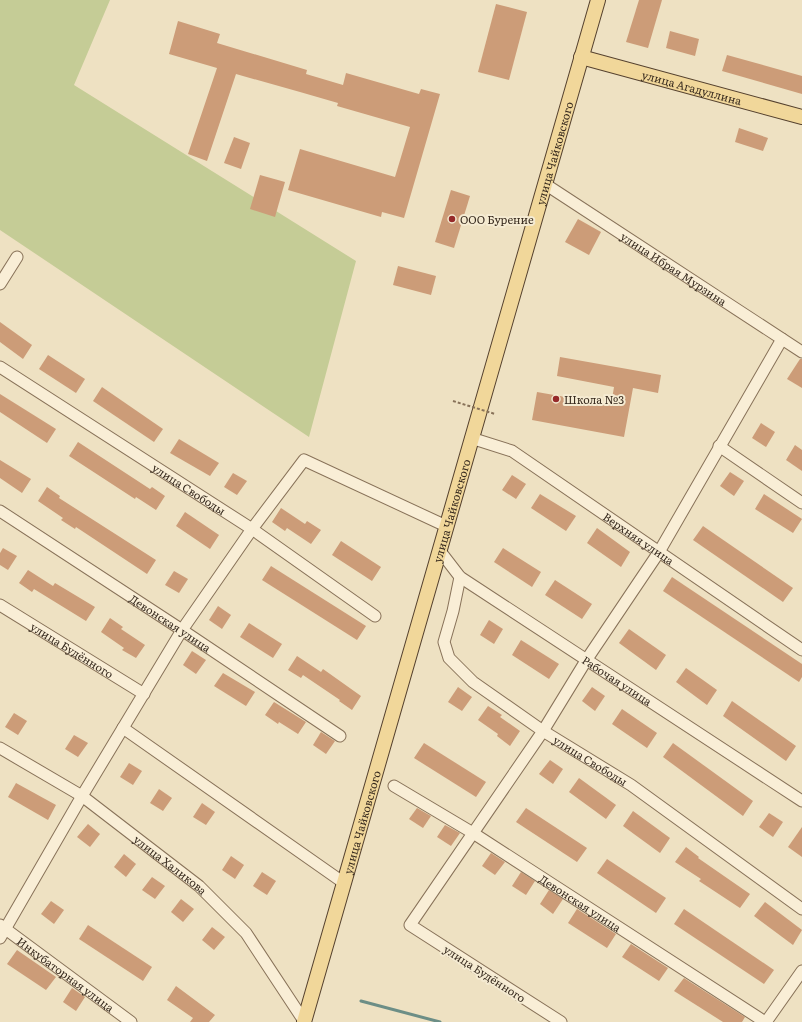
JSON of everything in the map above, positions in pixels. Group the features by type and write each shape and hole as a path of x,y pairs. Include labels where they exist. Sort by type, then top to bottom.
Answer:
{"main road":[{"name":"улица Чайковского","path":"304,1022 598,0"},
{"name":"улица Агадуллина","path":"581,57 802,117"}],"street":[{"name":"улица Ибрая Мурзина","path":"545,184 802,352"},
{"path":"0,284 17,257"},
{"path":"473,833 543,731 587,659 659,552 782,339"},
{"name":"улица Свободы","path":"0,367 252,529 374,616"},
{"name":"Верхняя улица","path":"471,438 512,451 802,650"},
{"path":"719,446 802,503"},
{"path":"2,931 182,630 252,529 304,460 446,526"},
{"name":"Девонская улица","path":"0,511 182,630 340,736"},
{"name":"Рабочая улица","path":"440,552 460,577 587,659 802,802"},
{"name":"улица Свободы","path":"460,577 453,611 444,642 449,658 473,682 543,731 631,785 802,909"},
{"name":"улица Будённого","path":"0,605 144,694"},
{"path":"123,728 344,883"},
{"name":"улица Халикова","path":"0,748 82,796 199,886 241,928 304,1022"},
{"name":"Девонская улица","path":"394,786 473,833 765,1022"},
{"name":"улица Будённого","path":"473,833 410,925 561,1022"},
{"name":"Инкубаторная улица","path":"2,931 131,1022"},
{"path":"765,1022 802,971"}],"path":[{"path":"453,401 495,414"}],"green space":[{"path":"0,0 110,0 74,85 356,261 309,437 0,230"}],"building":[{"path":"639,0 662,0 648,48 626,42"},
{"path":"496,4 527,12 509,80 478,72"},
{"path":"178,21 220,34 217,43 307,70 306,74 343,85 346,73 419,94 421,89 440,94 404,218 382,212 381,217 288,190 300,149 395,177 410,127 337,106 338,103 236,74 207,161 188,154 217,68 169,54"},
{"path":"670,31 699,39 695,56 666,48"},
{"path":"727,55 802,76 802,94 722,71"},
{"path":"739,128 768,138 763,151 735,142"},
{"path":"234,137 250,143 241,169 224,163"},
{"path":"260,175 285,182 275,217 250,209"},
{"name":"ООО Бурение","path":"451,190 470,196 454,248 435,242"},
{"path":"578,219 601,232 589,255 565,242"},
{"path":"398,266 436,276 431,295 393,285"},
{"path":"0,322 32,345 23,359 0,342"},
{"path":"48,355 85,379 76,393 39,369"},
{"name":"Школа №3","path":"560,357 661,375 658,393 633,388 624,437 532,420 537,392 611,405 614,387 557,376"},
{"path":"800,359 802,359 802,388 787,379"},
{"path":"102,387 163,429 154,442 93,401"},
{"path":"0,394 56,429 47,443 0,412"},
{"path":"761,423 775,432 766,447 752,438"},
{"path":"179,439 219,463 210,476 170,453"},
{"path":"78,442 150,489 152,487 165,496 156,510 136,497 135,499 69,456"},
{"path":"795,445 802,450 802,471 786,460"},
{"path":"0,460 31,479 22,493 0,478"},
{"path":"730,472 744,481 734,496 720,486"},
{"path":"233,473 247,481 237,495 224,487"},
{"path":"512,475 526,484 516,499 502,490"},
{"path":"47,487 60,496 59,498 156,560 147,574 76,527 75,529 61,520 63,518 38,501"},
{"path":"540,494 576,516 566,531 531,508"},
{"path":"764,494 802,519 793,533 755,509"},
{"path":"281,508 305,524 307,521 321,530 311,544 287,528 285,531 272,522"},
{"path":"185,512 219,535 210,549 176,526"},
{"path":"703,526 793,588 783,602 693,540"},
{"path":"597,528 630,552 621,567 587,543"},
{"path":"341,541 381,567 372,581 332,555"},
{"path":"3,548 17,556 8,570 0,565 0,553"},
{"path":"503,548 541,572 532,587 494,562"},
{"path":"271,566 366,626 357,640 262,580"},
{"path":"28,570 53,586 55,583 95,607 86,621 34,589 32,592 19,583"},
{"path":"174,571 188,579 179,593 165,585"},
{"path":"672,577 802,664 802,677 799,682 663,591"},
{"path":"555,580 592,604 582,619 545,595"},
{"path":"218,606 231,615 222,629 209,620"},
{"path":"110,618 123,627 121,629 145,645 136,658 122,650 124,648 101,632"},
{"path":"489,620 503,629 494,644 480,635"},
{"path":"249,623 282,644 273,658 240,637"},
{"path":"629,629 666,655 656,670 619,643"},
{"path":"521,640 559,664 549,679 512,655"},
{"path":"192,651 206,660 196,674 183,665"},
{"path":"297,656 321,672 323,669 361,696 352,710 303,675 301,678 288,670"},
{"path":"686,668 717,690 707,705 676,682"},
{"path":"223,673 255,692 246,706 214,686"},
{"path":"458,687 472,697 462,711 448,702"},
{"path":"592,687 605,696 595,711 582,701"},
{"path":"732,701 796,746 786,761 723,716"},
{"path":"274,702 306,722 298,734 279,722 278,724 265,715"},
{"path":"488,706 502,715 500,717 520,731 510,746 497,736 498,734 478,720"},
{"path":"622,709 657,733 647,748 612,724"},
{"path":"14,713 27,721 18,735 5,727"},
{"path":"321,732 335,741 326,754 313,745"},
{"path":"74,735 88,743 78,757 65,749"},
{"path":"424,743 486,782 476,797 414,758"},
{"path":"673,743 753,801 743,816 663,757"},
{"path":"550,760 563,769 553,784 539,774"},
{"path":"129,763 142,771 133,785 120,777"},
{"path":"579,778 616,805 606,819 569,792"},
{"path":"16,783 56,805 48,820 8,797"},
{"path":"159,789 172,798 163,811 150,803"},
{"path":"202,803 215,812 206,825 193,817"},
{"path":"417,808 431,816 423,828 409,819"},
{"path":"526,808 587,848 577,862 516,822"},
{"path":"633,811 670,838 660,853 623,826"},
{"path":"769,813 783,822 773,837 759,827"},
{"path":"88,824 100,834 90,847 77,837"},
{"path":"445,825 460,833 451,846 437,837"},
{"path":"802,827 802,857 788,847"},
{"path":"686,847 699,857 698,858 750,894 740,908 699,881 701,879 675,862"},
{"path":"491,853 505,862 495,875 482,866"},
{"path":"124,854 136,864 126,877 114,867"},
{"path":"231,856 244,865 235,879 222,870"},
{"path":"607,859 666,898 656,913 597,873"},
{"path":"262,872 276,881 267,895 253,886"},
{"path":"521,872 535,881 526,895 512,886"},
{"path":"152,877 165,886 155,899 142,890"},
{"path":"549,890 563,899 553,914 540,904"},
{"path":"181,899 194,909 183,922 171,912"},
{"path":"51,901 64,910 54,924 41,914"},
{"path":"765,902 802,930 793,945 754,916"},
{"path":"577,909 616,934 607,948 568,923"},
{"path":"684,909 774,970 764,984 674,924"},
{"path":"88,925 152,967 143,981 79,939"},
{"path":"212,927 225,937 214,950 202,940"},
{"path":"631,944 668,968 659,981 622,957"},
{"path":"17,950 56,977 46,990 7,964"},
{"path":"684,978 745,1017 742,1022 723,1022 674,991"},
{"path":"176,986 215,1015 209,1022 190,1022 193,1018 167,1000"},
{"path":"72,988 85,997 76,1011 63,1002"}],"waterway":[{"path":"361,1001 440,1022"}],"place":[{"name":"ООО Бурение","path":"452,219"},
{"name":"Школа №3","path":"556,399"}]}
